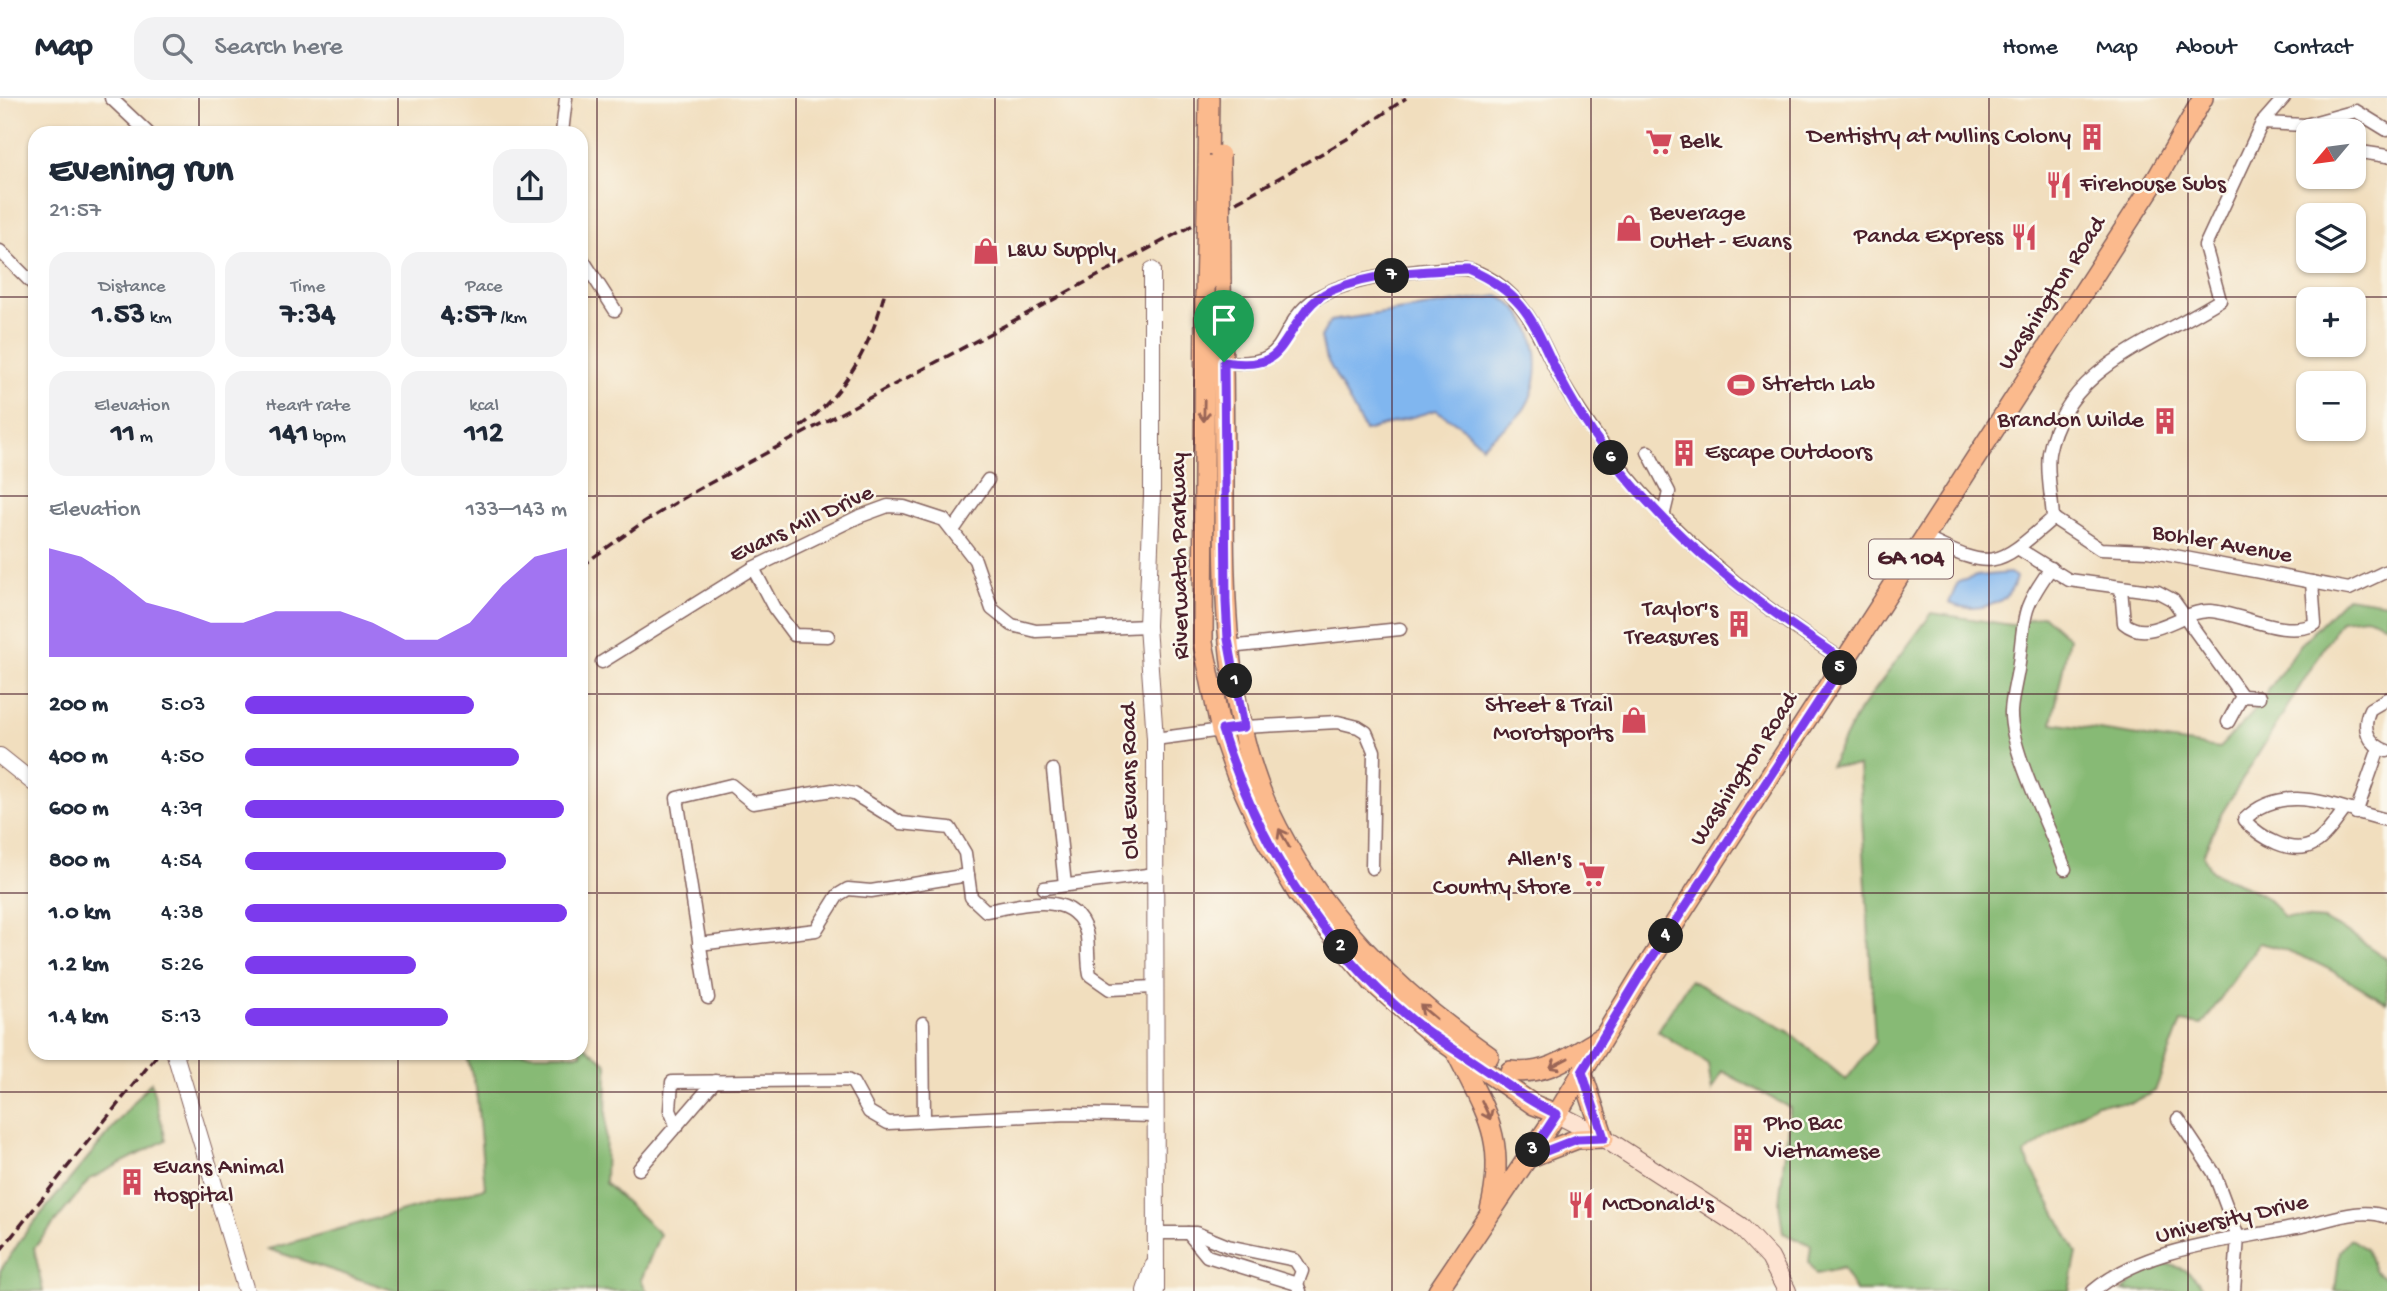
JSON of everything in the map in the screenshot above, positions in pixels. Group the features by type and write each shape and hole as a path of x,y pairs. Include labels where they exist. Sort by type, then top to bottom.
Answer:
{"main road":[{"name":"Riverwatch Parkway","path":"1209,98 1224,362 1224,579 1229,647 1244,727 1269,809 1313,887 1364,953 1430,1014 1541,1093 1557,1114"},
{"name":"Riverwatch Parkway","path":"1222,98 1214,160 1205,294 1202,608 1203,643 1222,730 1251,810 1298,894 1372,982 1411,1019 1534,1105 1557,1114"},
{"name":"Washington Road","path":"1438,1291 1557,1114 1603,1036 2157,178 2203,98"},
{"path":"1510,1071 1534,1073 1546,1069 1603,1036"},
{"path":"1455,1049 1491,1121 1496,1158 1488,1218"},
{"path":"1582,1072 1604,1138"},
{"path":"1557,1114 1604,1138 1740,1226 1770,1258 1787,1291"},
{"path":"1528,1158 1577,1139 1604,1138"}],"street":[{"path":"111,98 141,126"},
{"path":"563,126 565,98"},
{"path":"1925,538 1978,561 1998,559 2019,549 2053,518 2049,454 2064,409 2102,367 2220,300 2205,246 2262,122 2284,98"},
{"path":"2333,119 2356,111 2387,130"},
{"path":"2262,122 2296,127"},
{"path":"2366,153 2387,156"},
{"path":"0,251 28,279"},
{"path":"588,268 615,310"},
{"path":"1224,362 1265,361 1273,356 1303,310 1330,291 1394,276 1468,269 1509,291 1525,307 1568,393 1603,447 1663,517 1701,554 1787,624 1845,661"},
{"name":"Old Evans Road","path":"1152,270 1152,494 1147,626 1155,739 1156,1291"},
{"path":"1648,452 1669,492 1663,517"},
{"path":"954,529 988,480"},
{"name":"Evans Mill Drive","path":"602,662 753,568 858,517 888,506 904,507 944,520 954,529 975,560 992,609 1012,625 1036,631 1147,626"},
{"name":"Bohler Avenue","path":"2053,518 2100,549 2148,551 2349,589 2387,571"},
{"path":"2019,549 2069,580 2158,592 2173,600 2242,696"},
{"path":"753,568 774,608 794,635 828,636"},
{"path":"2050,568 2028,600 2021,625 2011,712 2016,744 2064,869"},
{"path":"2121,588 2124,623 2132,630 2145,631 2209,611 2242,620 2305,629 2315,624 2312,582"},
{"path":"1229,647 1399,629"},
{"path":"2242,696 2259,697"},
{"path":"2228,722 2242,696"},
{"path":"2387,699 2376,703 2366,718 2367,735 2383,750 2351,811 2315,844 2296,848 2278,845 2253,830 2244,820 2254,811 2273,802 2311,798 2351,811 2387,820"},
{"path":"1155,739 1244,727 1338,722 1366,732 1371,741 1375,764 1372,868"},
{"path":"0,756 28,778"},
{"path":"1053,770 1065,886"},
{"path":"708,998 677,798 731,785 753,803 833,790 854,794 901,822 950,828 965,853 971,897 986,911 1051,902 1066,906 1081,919 1088,935 1086,956 1090,975 1110,989 1155,987"},
{"path":"1044,888 1156,874"},
{"path":"699,944 816,930 838,895 848,889 871,891 968,875"},
{"path":"923,1023 923,1119"},
{"path":"177,1060 246,1291"},
{"path":"677,1127 670,1110 672,1082 847,1080 853,1083 869,1112 888,1123 923,1119 1068,1114 1155,1116"},
{"path":"639,1169 715,1081"},
{"path":"2178,1119 2214,1173 2238,1237 2234,1291"},
{"name":"University Drive","path":"2093,1291 2112,1275 2166,1255 2238,1237 2299,1227 2345,1214 2378,1213 2387,1217"},
{"path":"1155,1233 1188,1233 1196,1233 1228,1246 1295,1260 1302,1271 1298,1288 1207,1256 1188,1233"},
{"path":"1145,1291 1155,1261"}],"green space":[{"path":"2347,597 2387,603 2387,625 2366,617 2341,620 2220,816 2203,855 2212,872 2261,894 2283,917 2324,920 2354,936 2387,959 2387,1003 2309,960 2259,943 2202,1025 2181,1022 2155,1091 2132,1103 2096,1103 2024,1154 2077,1253 2069,1291 1855,1291 1843,1268 1816,1274 1809,1262 1811,1245 1783,1233 1779,1203 1790,1108 1722,1071 1712,1091 1708,1064 1658,1031 1690,980 1788,1031 1846,1080 1875,1042 1859,766 1830,766 1857,714 1932,613 2011,625 2043,615 2069,638 2052,723 2219,748 2251,715 2301,644"},
{"path":"588,1049 607,1064 605,1183 660,1234 641,1280 647,1291 395,1291 268,1249 485,1188 476,1088 468,1060 588,1060"},
{"path":"151,1082 166,1140 90,1179 34,1248 43,1291 0,1291 0,1271 26,1232"},
{"path":"2350,1239 2366,1249 2374,1270 2387,1280 2387,1291 2335,1291 2340,1251"},
{"path":"2164,1263 2192,1275 2203,1291 2122,1291 2140,1276"}],"water":[{"path":"1498,296 1522,315 1530,329 1537,360 1532,392 1517,417 1482,446 1462,427 1436,410 1365,431 1325,356 1321,337 1330,321"},
{"path":"2010,573 2016,577 2013,587 1999,601 1970,608 1949,603 1958,582 1977,576"}],"railway":[{"path":"588,561 639,525 697,490 1249,195 1347,139 1406,98"},
{"path":"800,427 830,400 854,367 873,330 885,291"},
{"path":"0,1251 153,1060"}],"place":[{"name":"Dentistry at Mullins Colony","path":"2092,137"},
{"name":"Belk","path":"1659,142"},
{"name":"Firehouse Subs","path":"2059,185"},
{"name":"Beverage Outlet - Evans","path":"1629,228"},
{"name":"Panda Express","path":"2024,237"},
{"name":"L&W Supply","path":"986,251"},
{"name":"Stretch Lab","path":"1741,385"},
{"name":"Brandon Wilde","path":"2165,421"},
{"name":"Escape Outdoors","path":"1684,453"},
{"name":"Taylor's Treasures","path":"1739,624"},
{"name":"Street & Trail Morotsports","path":"1634,720"},
{"name":"Allen's Country Store","path":"1592,874"},
{"name":"Pho Bac Vietnamese","path":"1743,1138"},
{"name":"Evans Animal Hospital","path":"132,1182"},
{"name":"McDonald's","path":"1581,1205"}],"route":[{"path":"1468,269 1489,278 1509,291 1525,307 1568,393 1603,447 1644,498 1701,554 1787,624 1845,661 1640,976 1582,1072 1594,1116 1604,1138 1577,1139 1528,1158 1557,1114 1534,1105 1411,1019 1372,982 1317,919 1282,871 1265,840 1236,774 1222,730 1244,727 1228,639 1224,579 1224,362 1265,361 1273,356 1303,310 1330,291 1394,276 1433,271 1468,269"}]}
